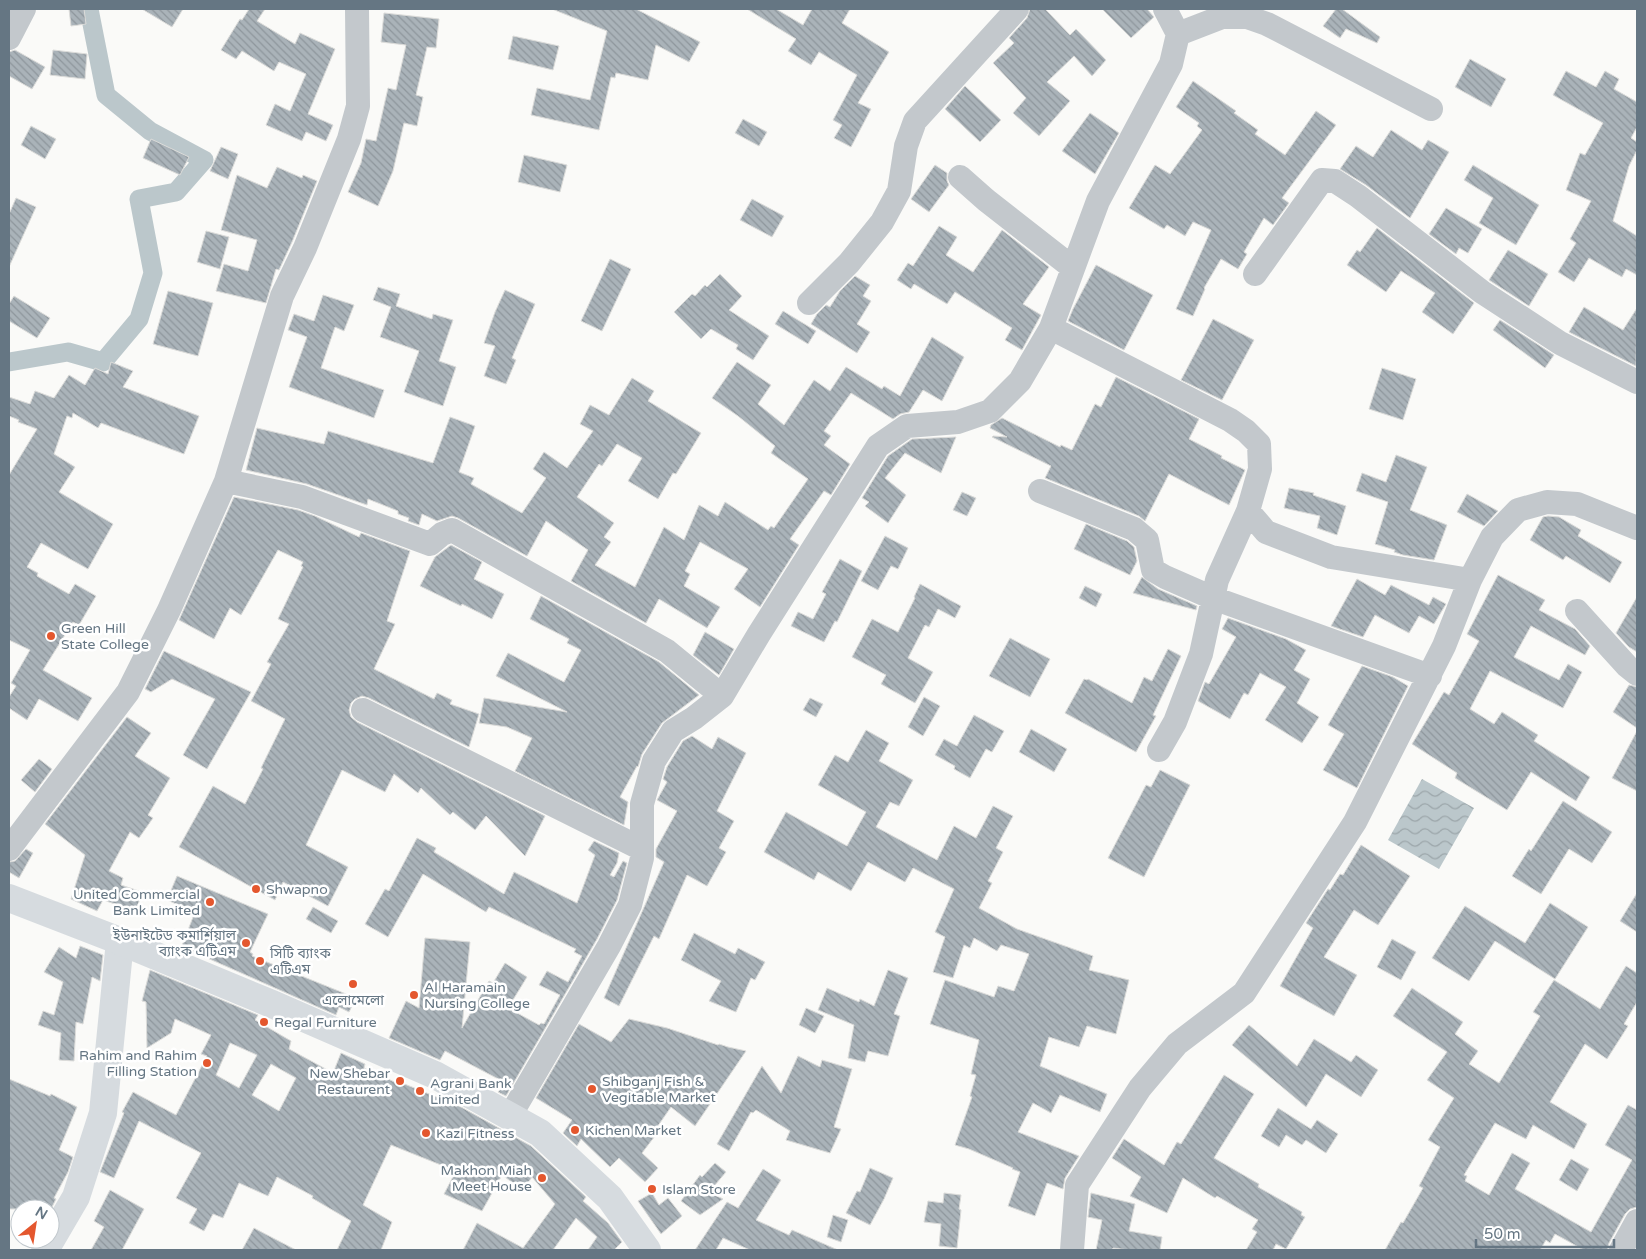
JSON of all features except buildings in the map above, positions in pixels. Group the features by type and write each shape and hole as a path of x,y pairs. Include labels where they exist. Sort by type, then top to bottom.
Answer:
{"main road":[{"path":"9,898 120,941 272,1004 435,1075 540,1132 610,1198 647,1250"},
{"path":"45,1250 76,1197 103,1113 120,941"}],"street":[{"path":"9,38 24,9"},
{"path":"9,849 128,692 169,610 226,481 282,296 305,248 349,139 358,106 357,9"},
{"path":"809,303 849,263 882,222 899,191 906,146 915,121 1017,9"},
{"path":"510,1116 614,938 630,905 642,858 642,804 654,760 673,731 694,718 722,696 878,446 907,426 958,422 990,411 1020,381 1051,328 1098,201 1172,64 1178,34 1165,9"},
{"path":"1178,34 1222,17 1246,17 1267,24 1431,109"},
{"path":"960,177 986,200 1073,268"},
{"path":"1255,274 1322,180 1335,181 1358,196 1482,292 1560,343 1637,382"},
{"path":"1051,328 1230,420 1246,430 1259,444 1260,468 1248,512 1217,580 1201,654 1175,722 1159,750"},
{"path":"226,481 302,497 430,544 442,534 452,530 667,651 722,696"},
{"path":"1040,491 1134,529 1147,540 1153,570 1165,577 1213,598 1430,676"},
{"path":"1072,1250 1078,1185 1140,1088 1177,1044 1244,993 1356,822 1430,676 1470,580 1492,536 1518,510 1548,502 1577,504 1637,528"},
{"path":"1248,512 1266,532 1331,556 1470,580"},
{"path":"1577,611 1627,666 1637,674"},
{"path":"363,710 642,848"},
{"path":"1621,1250 1637,1221"}],"water":[{"path":"1422,779 1474,808 1439,869 1388,840"}],"waterway":[{"path":"9,362 68,352 103,362 139,319 153,273 139,199 176,192 204,160 150,131 106,95 89,9"}],"place":[{"name":"Green Hill State College","path":"51,636"},
{"name":"Shwapno","path":"256,889"},
{"name":"United Commercial Bank Limited","path":"210,902"},
{"name":"ইউনাইটেড কমার্শিয়াল ব্যাংক এটিএম","path":"246,943"},
{"name":"সিটি ব্যাংক এটিএম","path":"260,961"},
{"name":"এলোমেলো","path":"353,984"},
{"name":"Al Haramain Nursing College","path":"414,995"},
{"name":"Regal Furniture","path":"264,1022"},
{"name":"Rahim and Rahim Filling Station","path":"207,1063"},
{"name":"New Shebar Restaurent","path":"400,1081"},
{"name":"Shibganj Fish & Vegitable Market","path":"592,1089"},
{"name":"Agrani Bank Limited","path":"420,1091"},
{"name":"Kichen Market","path":"575,1130"},
{"name":"Kazi Fitness","path":"426,1133"},
{"name":"Makhon Miah Meet House","path":"542,1178"},
{"name":"Islam Store","path":"652,1189"}]}
